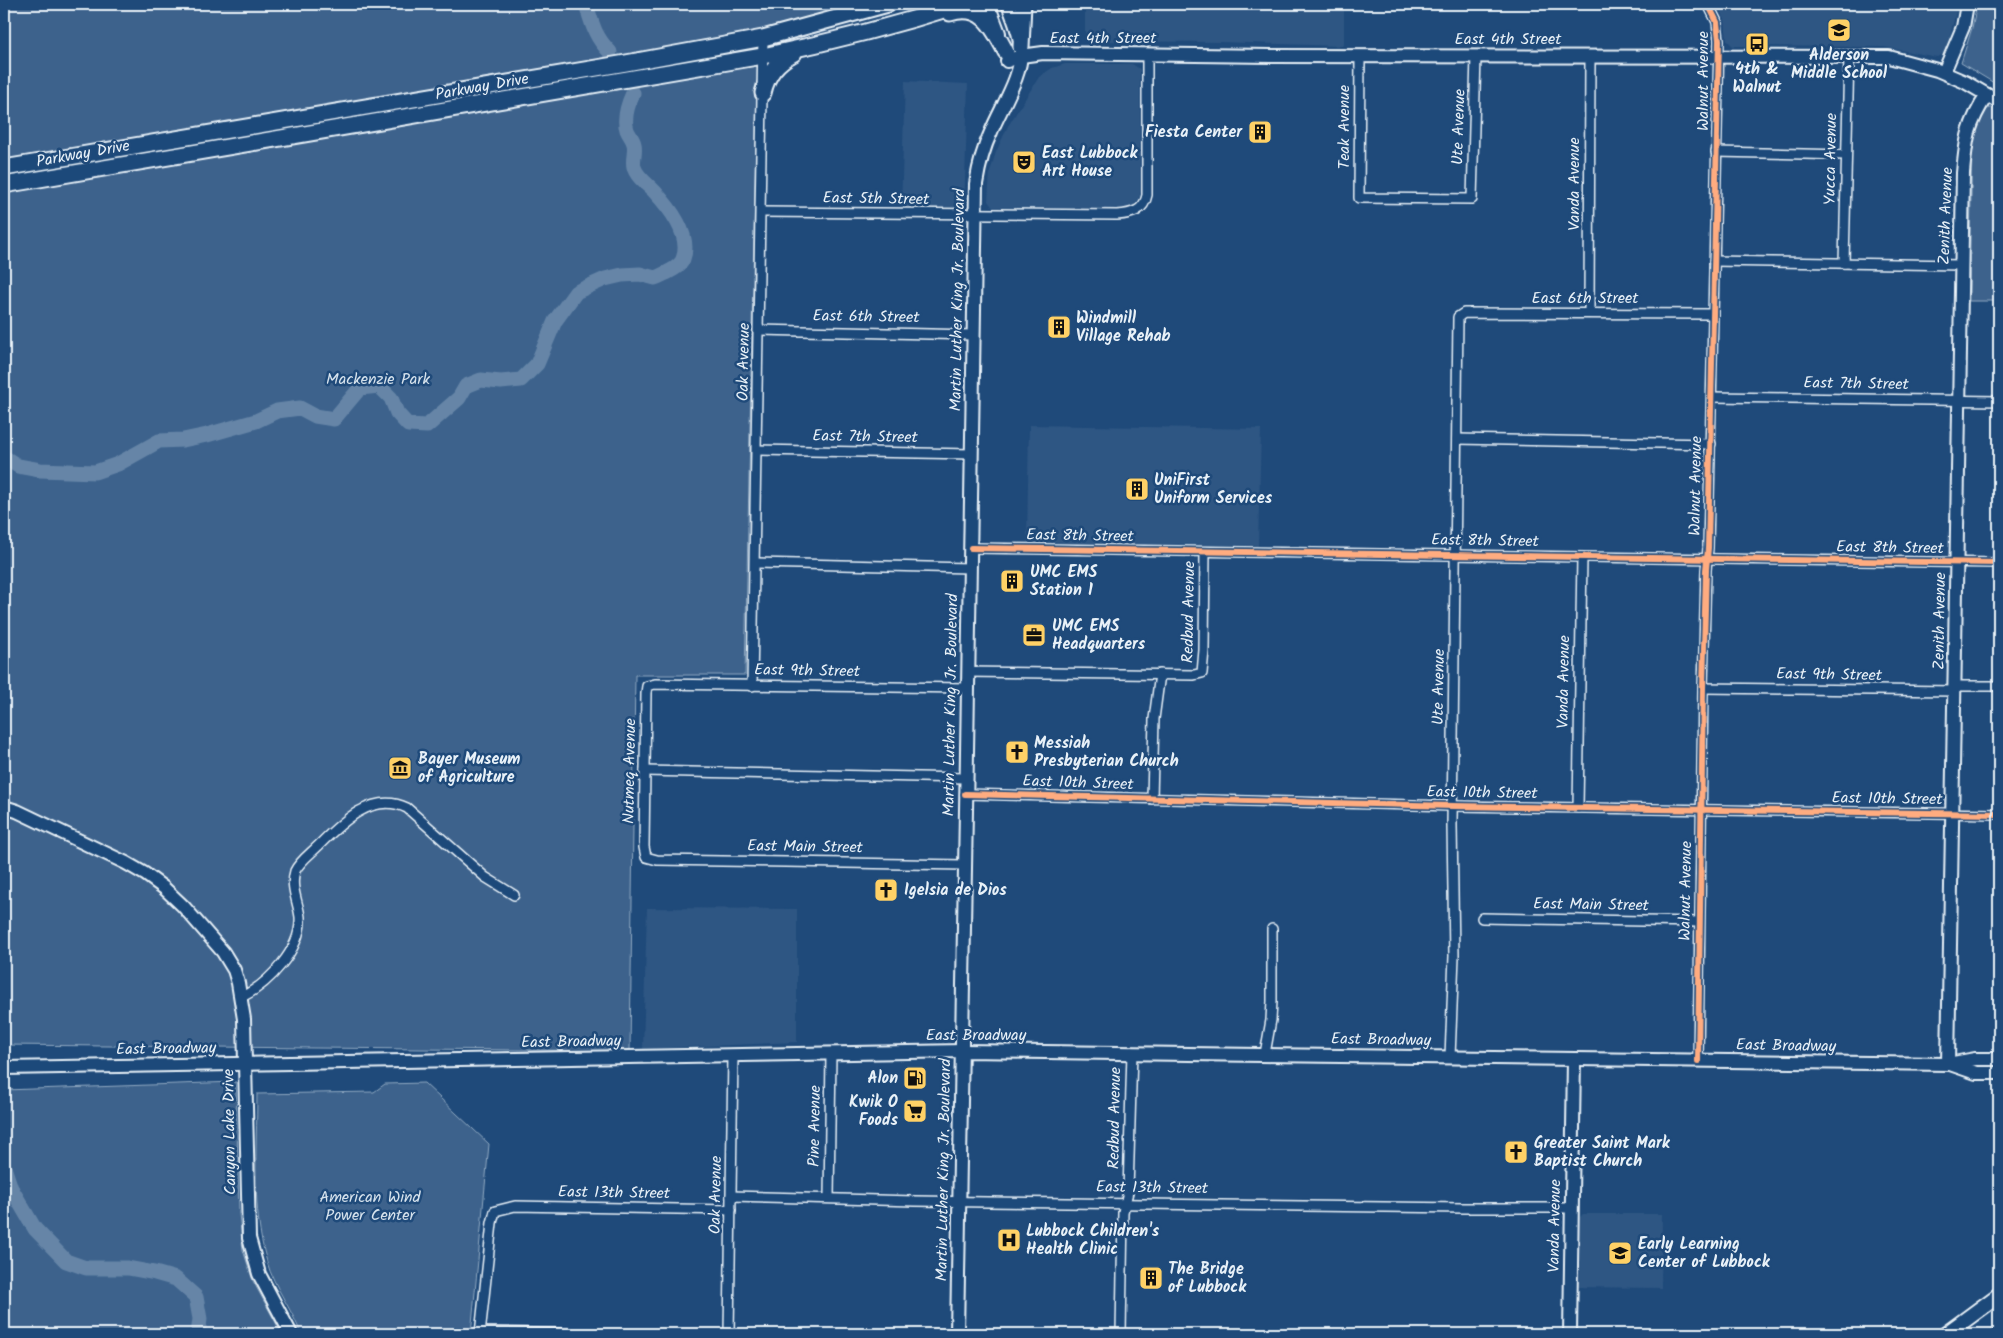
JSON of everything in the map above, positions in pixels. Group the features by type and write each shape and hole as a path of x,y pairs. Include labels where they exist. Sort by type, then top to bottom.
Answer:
{"highway":[{"name":"Parkway Drive","path":"4,168 626,63 763,38 888,4"},
{"name":"Parkway Drive","path":"4,185 763,56 809,47 883,28 963,4"},
{"path":"1021,52 1023,4"},
{"path":"883,28 924,21 955,12 975,12 987,19 1007,56"},
{"path":"763,93 766,80 773,68 783,59 809,47"}],"main road":[{"path":"988,4 1007,56 1012,84"},
{"path":"1008,4 1021,52"},
{"path":"1944,72 1963,27 1967,4"},
{"name":"East 4th Street","path":"1007,56 1021,52 1360,56 1889,57 1944,72 1999,102"},
{"name":"Martin Luther King Jr. Boulevard","path":"957,1334 976,184 980,160 1012,84 1021,52"},
{"name":"Zenith Avenue","path":"1948,1064 1963,173 1966,140 1971,123 1987,95"},
{"name":"Canyon Lake Drive","path":"4,806 126,863 145,874 164,888 183,906 223,952 234,970 242,997 245,1033 249,1238 259,1274 291,1334"},
{"name":"East Broadway","path":"4,1068 963,1051 1948,1064 1999,1059"},
{"name":"Vanda Avenue","path":"1570,1334 1574,1059"},
{"name":"East Broadway","path":"1948,1064 1976,1073 1999,1073"},
{"path":"1946,1334 1999,1295"},
{"path":"1973,1334 1999,1315"}],"street":[{"name":"Walnut Avenue","path":"1698,1061 1703,688 1711,444 1718,56 1718,26 1708,4"},
{"name":"Oak Avenue","path":"752,686 763,38"},
{"name":"East 5th Street","path":"761,212 975,215 1117,215 1131,213 1140,209 1148,191 1147,54"},
{"name":"Teak Avenue","path":"1359,198 1360,56"},
{"name":"Ute Avenue","path":"1359,198 1472,199 1476,56"},
{"name":"Vanda Avenue","path":"1589,313 1590,56"},
{"name":"Yucca Avenue","path":"1844,263 1849,56"},
{"path":"1716,152 1846,155"},
{"path":"1714,261 1961,265"},
{"name":"East 6th Street","path":"1458,317 1464,313 1713,314"},
{"name":"Ute Avenue","path":"1450,1057 1454,963 1452,806 1458,317"},
{"name":"East 6th Street","path":"759,330 973,335"},
{"name":"East 7th Street","path":"1712,397 1999,401"},
{"path":"1456,439 1711,444"},
{"name":"East 7th Street","path":"757,450 972,454"},
{"name":"East 8th Street","path":"970,548 1999,563"},
{"name":"Redbud Avenue","path":"1152,799 1154,719 1160,674 1202,673 1205,552"},
{"name":"Vanda Avenue","path":"1578,808 1582,557"},
{"path":"755,563 970,568"},
{"path":"968,672 1160,674"},
{"name":"East 9th Street","path":"647,686 655,684 967,688"},
{"name":"Nutmeq Avenue","path":"646,857 644,847 647,686"},
{"name":"East 9th Street","path":"1703,688 1955,688 1999,686"},
{"path":"645,771 965,778"},
{"name":"East 10th Street","path":"965,794 1452,806 1999,814"},
{"path":"242,997 271,977 294,944 300,917 293,881 297,868 339,826 369,806 391,804 407,808 485,877 514,895"},
{"name":"East Main Street","path":"646,857 658,860 964,865"},
{"name":"East Main Street","path":"1482,918 1700,922"},
{"path":"1265,1054 1272,1001 1272,929"},
{"name":"Redbud Avenue","path":"1121,1334 1123,1212 1128,1192 1132,1052"},
{"name":"Pine Avenue","path":"829,1198 832,1054"},
{"name":"Oak Avenue","path":"729,1334 733,1055"},
{"name":"East 13th Street","path":"731,1196 960,1201 1572,1208"},
{"name":"East 13th Street","path":"480,1333 492,1224 494,1213 497,1211 515,1206 731,1210"},
{"path":"480,1333 596,1334"}],"shaded area":[{"path":"1085,4 1344,4 1344,43 1342,46 1220,42 1085,41"},
{"name":"Alderson Middle School","path":"1717,4 1958,4 1944,53 1937,57 1884,47 1733,46 1727,40 1725,20"},
{"path":"1065,64 1132,64 1140,69 1141,192 1139,199 1133,206 1123,209 993,208 988,201 990,172 996,152 1008,126 1039,77 1052,68"},
{"path":"905,81 968,84 964,211 901,209"},
{"path":"1029,425 1261,429 1258,546 1027,542"},
{"path":"647,908 797,909 797,1042 643,1049"},
{"name":"Early Learning Center of Lubbock","path":"1583,1214 1662,1214 1661,1288 1577,1287 1579,1218"}],"green space":[{"name":"Mackenzie Park","path":"4,4 856,4 758,31 745,675 635,675 630,1051 4,1045"},
{"path":"1977,4 1999,4 1999,86 1961,63"},
{"path":"1995,107 1999,109 1999,301 1969,301 1972,146 1980,120 1987,109"},
{"path":"236,1082 239,1214 243,1250 253,1281 282,1334 4,1334 4,1090"},
{"name":"American Wind Power Center","path":"424,1083 489,1144 471,1334 301,1334 270,1271 262,1242 256,1179 257,1094 374,1092 385,1084"}],"waterway":[{"path":"586,4 597,35 610,52"},
{"path":"4,457 18,466 40,470 95,472 118,464 159,441 183,440 207,435 256,421 277,411 300,408 315,416 334,419 360,388 379,386 391,398 397,413 408,425 427,426 459,398 466,386 481,380 501,382 521,380 537,364 555,321 576,292 605,279 622,275 640,274 655,278 675,268 683,259 685,250 684,240 678,222 660,198 639,177 634,167 634,144 627,130 626,121 628,106 633,93"},
{"path":"4,1167 11,1188 35,1229 66,1261 86,1268 128,1268 176,1279 196,1297 200,1319 198,1334"}],"cycle path":[{"path":"1698,1061 1703,688 1708,548 1719,40 1717,22 1708,4"},
{"path":"971,548 1999,563"},
{"path":"965,794 1453,806 1999,814"}],"place":[{"name":"Alderson Middle School","path":"1839,30"},
{"name":"4th & Walnut","path":"1757,44"},
{"name":"Fiesta Center","path":"1260,132"},
{"name":"East Lubbock Art House","path":"1024,162"},
{"name":"Windmill Village Rehab","path":"1059,327"},
{"name":"UniFirst Uniform Services","path":"1137,489"},
{"name":"UMC EMS Station 1","path":"1012,581"},
{"name":"UMC EMS Headquarters","path":"1034,635"},
{"name":"Messiah Presbyterian Church","path":"1017,752"},
{"name":"Bayer Museum of Agriculture","path":"400,768"},
{"name":"Igelsia de Dios","path":"886,890"},
{"name":"Alon","path":"915,1078"},
{"name":"Kwik O Foods","path":"915,1111"},
{"name":"Greater Saint Mark Baptist Church","path":"1516,1152"},
{"name":"Lubbock Children's Health Clinic","path":"1009,1240"},
{"name":"Early Learning Center of Lubbock","path":"1620,1253"},
{"name":"The Bridge of Lubbock","path":"1151,1278"}]}
